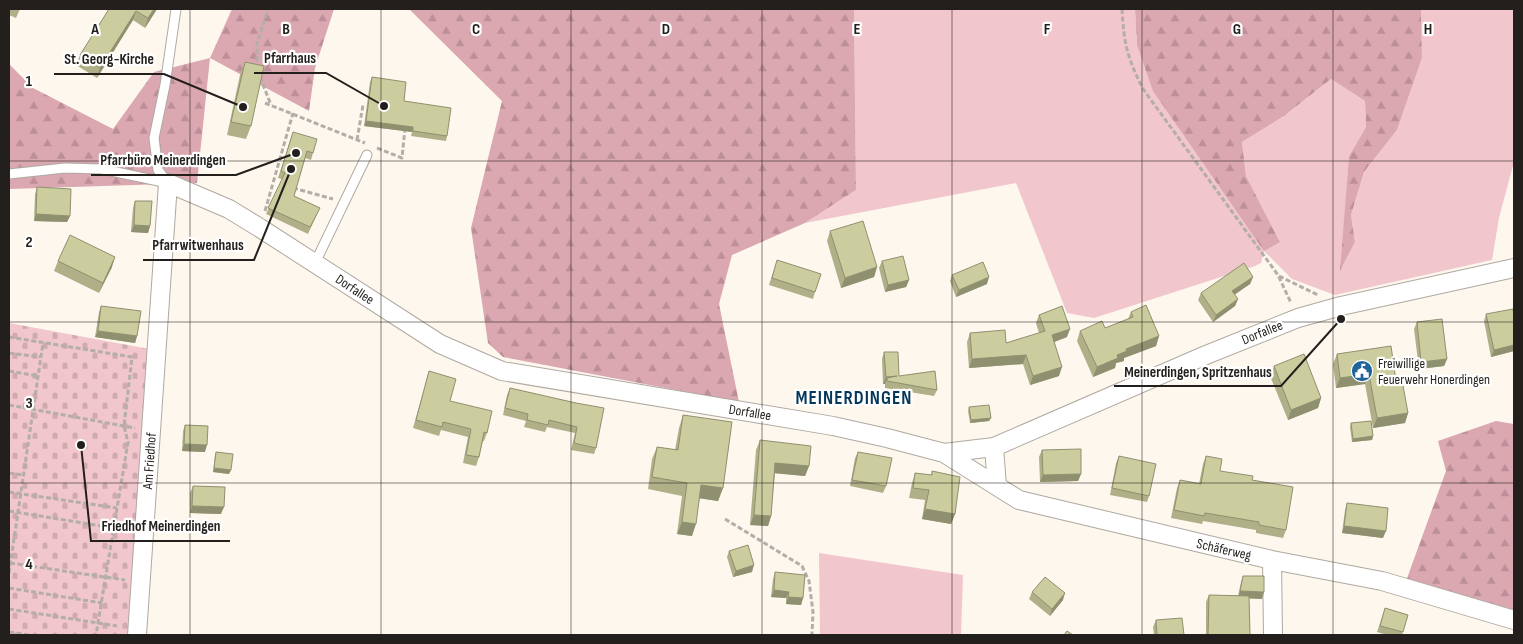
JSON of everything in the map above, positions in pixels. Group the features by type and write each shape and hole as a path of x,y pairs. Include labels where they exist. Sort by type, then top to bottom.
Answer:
{"street":[{"name":"Dorfallee","path":"168,183 229,210 260,228 440,344 502,371 833,426 944,453 994,447 1197,358 1298,318 1341,306 1514,268"},
{"name":"Am Friedhof","path":"136,635 168,183"},
{"path":"994,447 997,486"},
{"name":"Schäferweg","path":"944,453 1019,500 1272,560 1382,581 1514,620"},
{"path":"1272,560 1272,635"}],"lane":[{"path":"168,183 158,170 154,138 165,85 176,9"},
{"path":"315,263 367,155"},
{"path":"9,174 65,168 102,169 168,183"}],"path":[{"path":"268,9 257,44 257,66 270,105"},
{"path":"1122,9 1127,51 1132,66 1144,89 1278,275 1298,318"},
{"path":"265,103 402,158 406,119"},
{"path":"357,140 363,105"},
{"path":"260,228 293,113"},
{"path":"293,188 344,203"},
{"path":"1278,275 1341,306"},
{"path":"9,337 132,357 124,426 128,442 96,635"},
{"path":"9,573 42,343"},
{"path":"9,352 40,357"},
{"path":"9,371 38,376"},
{"path":"9,405 151,430"},
{"path":"9,473 23,475"},
{"path":"9,492 117,508"},
{"path":"9,512 114,528"},
{"path":"724,519 802,566 810,581 813,612 812,635"},
{"path":"10,563 140,583"},
{"path":"9,588 102,602"},
{"path":"9,609 117,626"},
{"path":"9,632 29,635"}],"green space":[{"path":"232,9 334,9 315,68 309,111 210,58"},
{"path":"409,9 854,9 856,190 805,223 732,255 719,304 739,402 503,357 488,343 471,228 502,101"},
{"path":"854,9 1135,9 1137,45 1280,242 1246,176 1242,142 1284,116 1331,79 1365,101 1366,127 1349,156 1341,269 1355,242 1351,215 1364,172 1397,130 1422,58 1421,9 1514,9 1514,162 1499,218 1492,260 1335,295 1292,279 1264,251 1261,263 1255,266 1094,318 1067,313 1016,183 805,223 856,190"},
{"path":"1135,9 1421,9 1422,58 1397,130 1364,172 1351,215 1355,242 1340,271 1349,156 1366,127 1365,101 1331,79 1284,116 1242,142 1246,176 1280,242 1264,251 1153,91 1137,45"},
{"path":"210,58 197,183 9,189 9,64 33,88 113,129 154,72"},
{"path":"9,323 160,351 138,635 9,635"},
{"path":"1496,421 1514,424 1514,622 1406,581 1446,471 1438,441"},
{"path":"819,553 963,575 961,635 820,635"}],"building":[{"path":"109,9 154,9 148,18 136,11 100,68 80,55"},
{"path":"245,62 264,66 251,126 231,122"},
{"path":"372,77 406,82 404,101 451,108 447,136 413,131 413,127 366,121"},
{"path":"293,132 317,139 313,153 307,151 294,196 320,208 310,227 268,208 285,173 281,171"},
{"path":"37,187 71,189 70,216 36,214"},
{"path":"135,201 152,201 150,226 134,225"},
{"path":"863,221 877,267 845,278 830,231"},
{"path":"70,235 115,257 103,283 58,261"},
{"path":"903,256 909,280 888,285 882,261"},
{"path":"777,260 821,274 815,292 772,278"},
{"path":"983,262 989,277 959,290 952,275"},
{"path":"1244,263 1253,277 1232,291 1238,299 1216,315 1201,293"},
{"path":"1146,305 1159,336 1126,349 1127,351 1117,355 1118,358 1097,367 1080,331 1102,321 1105,328 1133,317 1131,312"},
{"path":"101,306 141,311 137,336 98,331"},
{"path":"1062,306 1070,329 1052,335 1062,367 1033,376 1026,355 972,359 970,333 1005,330 1006,343 1045,331 1039,315"},
{"path":"1513,309 1514,345 1494,350 1486,314"},
{"path":"1442,319 1447,359 1421,362 1417,322"},
{"path":"1391,346 1396,381 1402,380 1408,413 1377,418 1369,374 1340,378 1337,354"},
{"path":"884,352 898,352 899,376 935,371 937,390 887,381 887,378 897,376 886,377"},
{"path":"1304,354 1321,398 1291,410 1274,366"},
{"path":"429,371 456,379 450,401 492,411 487,433 484,432 479,457 466,455 471,429 443,422 442,427 416,420"},
{"path":"510,388 604,408 596,448 574,443 577,427 549,420 548,425 527,420 528,414 505,408"},
{"path":"989,405 991,418 971,420 969,407"},
{"path":"683,415 732,422 723,488 701,485 696,524 682,522 687,483 652,477 657,447 678,450"},
{"path":"1371,421 1373,436 1353,439 1351,423"},
{"path":"185,425 208,426 207,445 184,444"},
{"path":"760,440 811,446 809,466 775,463 771,516 754,515"},
{"path":"1081,449 1081,474 1043,475 1042,450"},
{"path":"216,452 233,454 231,470 214,468"},
{"path":"858,452 892,458 886,486 852,480"},
{"path":"1119,456 1156,464 1149,496 1112,488"},
{"path":"1206,456 1222,459 1220,471 1253,476 1252,480 1293,487 1286,530 1259,525 1259,522 1205,513 1204,516 1174,510 1180,480 1201,484"},
{"path":"932,471 960,477 955,514 925,509 929,490 913,488 915,473 932,475"},
{"path":"193,486 225,487 224,507 192,506"},
{"path":"1347,503 1388,508 1386,531 1344,526"},
{"path":"748,545 754,565 736,571 729,551"},
{"path":"775,572 805,575 803,598 788,597 789,592 774,590"},
{"path":"1243,576 1264,576 1264,592 1240,591"},
{"path":"1045,577 1065,593 1052,609 1032,592"},
{"path":"1209,595 1249,596 1250,635 1208,635"},
{"path":"1385,608 1408,615 1403,632 1380,626"},
{"path":"1182,618 1184,635 1157,635 1156,620"},
{"path":"1067,631 1073,635 1064,635"}],"place":[{"name":"Pfarrhaus","path":"384,106"},
{"name":"St. Georg-Kirche","path":"243,107"},
{"name":"Pfarrbüro Meinerdingen","path":"296,153"},
{"name":"Pfarrwitwenhaus","path":"291,169"},
{"name":"Meinerdingen, Spritzenhaus","path":"1341,319"},
{"name":"Freiwillige Feuerwehr Honerdingen","path":"1362,371"},
{"name":"Friedhof Meinerdingen","path":"81,445"}],"district":[{"name":"MEINERDINGEN","path":"854,397"}]}
